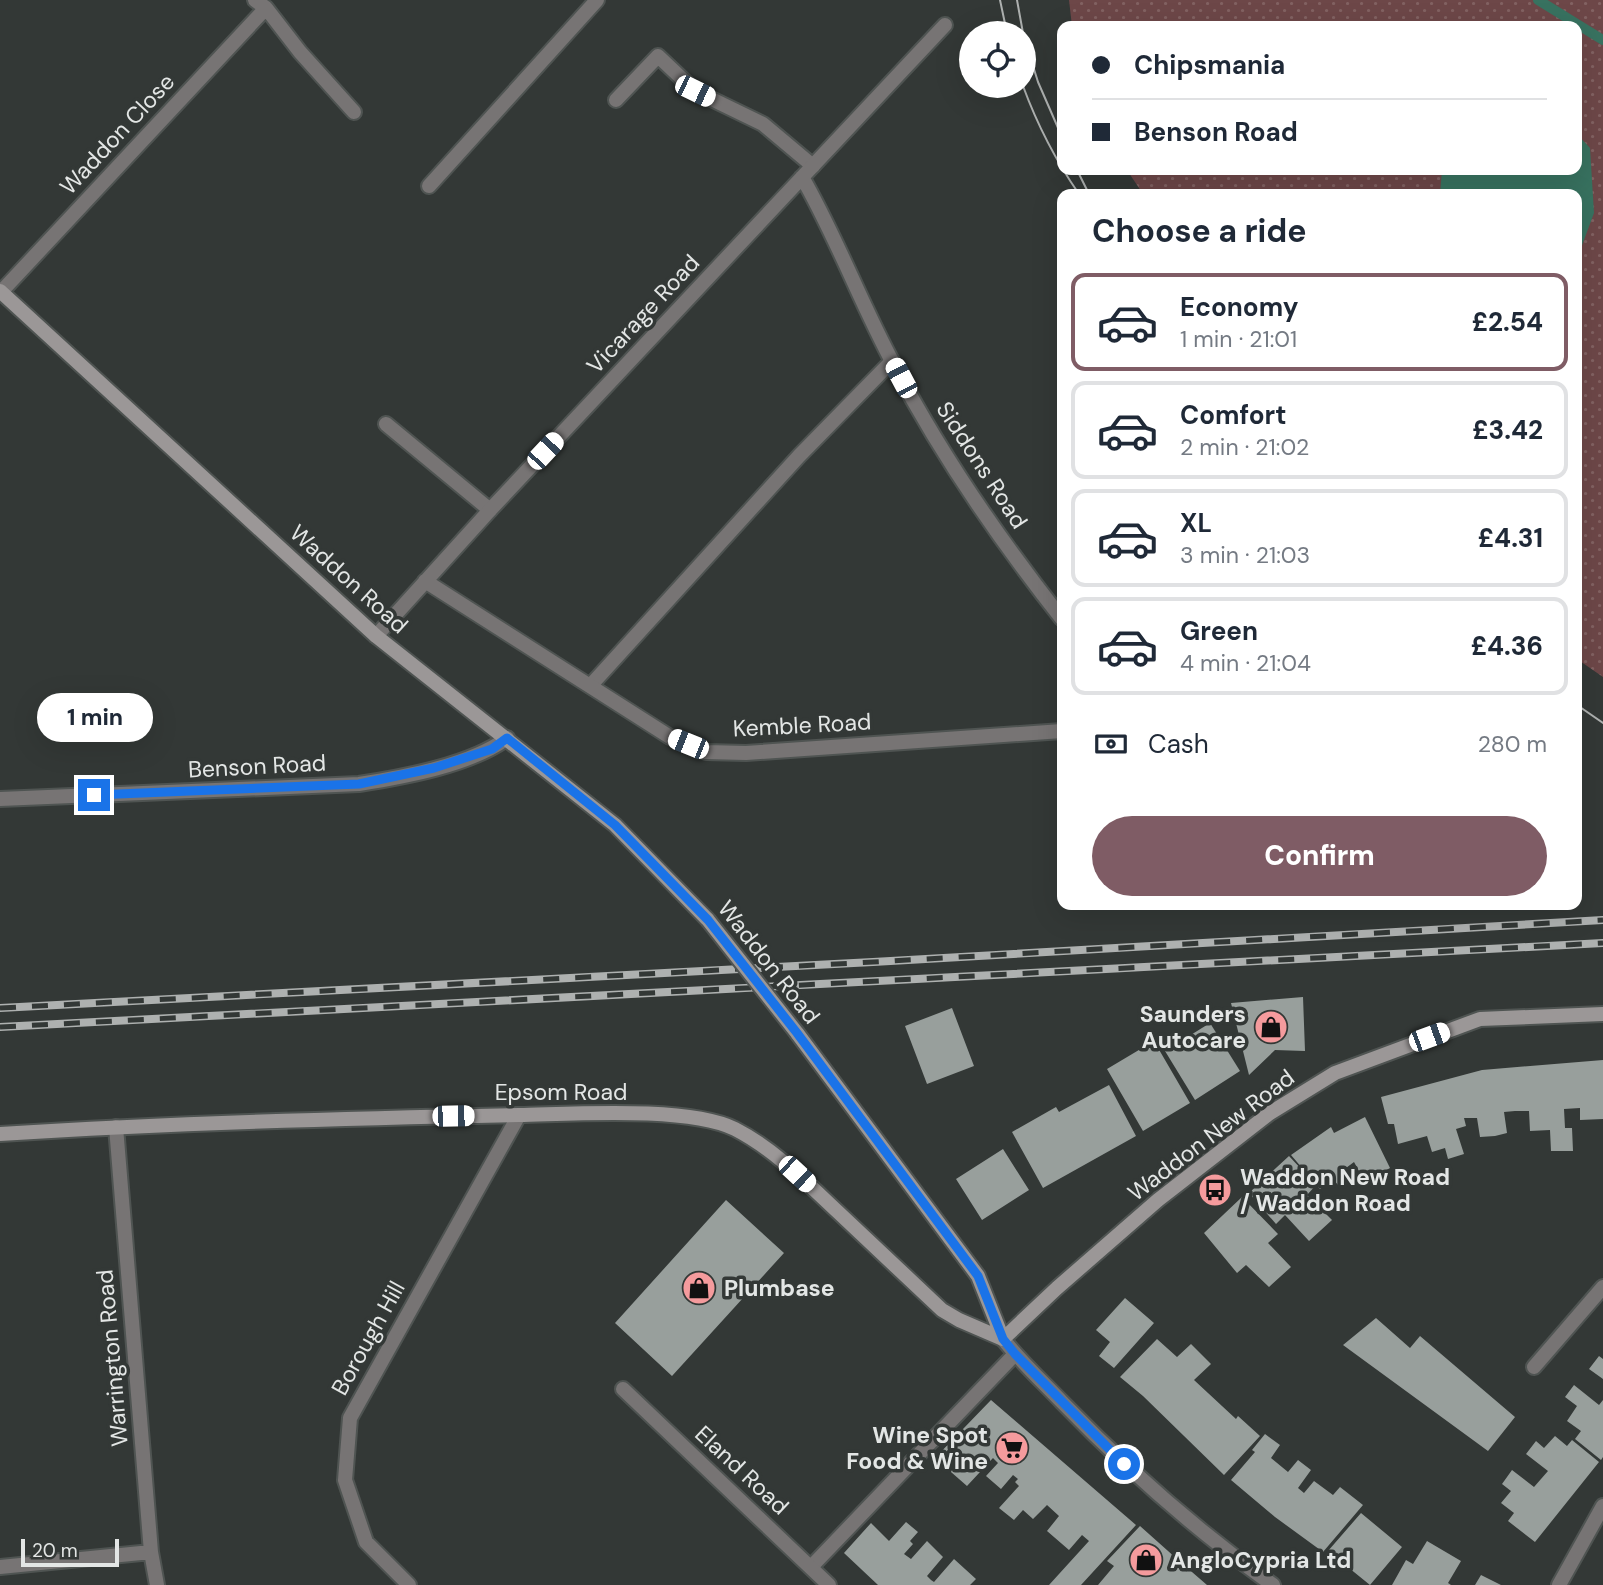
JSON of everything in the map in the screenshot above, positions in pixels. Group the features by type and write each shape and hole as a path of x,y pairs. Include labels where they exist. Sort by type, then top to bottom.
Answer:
{"street":[{"path":"429,186 597,0"},
{"name":"Waddon Close","path":"1,291 260,4 354,111"},
{"name":"Vicarage Road","path":"376,636 490,510 945,25"},
{"path":"616,100 658,56 695,91 763,124 813,166"},
{"name":"Siddons Road","path":"802,177 892,362 940,449 1026,574 1057,613"},
{"name":"Waddon Road","path":"1,291 376,636 615,825 708,920 797,1033 978,1276 1003,1339 1015,1354 1142,1481 1265,1583"},
{"path":"591,685 799,456 892,362"},
{"path":"386,424 490,510"},
{"name":"Kemble Road","path":"425,581 670,737 706,752 746,753 1057,731"},
{"name":"Benson Road","path":"0,799 359,784 434,768 492,749 507,738"},
{"name":"Waddon New Road","path":"1003,1339 1158,1200 1270,1113 1335,1073 1480,1019 1603,1014"},
{"name":"Epsom Road","path":"0,1134 116,1126 583,1113 685,1117 734,1129 777,1156 942,1310 1003,1339"},
{"name":"Borough Hill","path":"409,1585 366,1542 345,1480 351,1418 519,1115"},
{"name":"Warrington Road","path":"116,1126 151,1552 157,1585"},
{"path":"1534,1367 1603,1287"},
{"path":"811,1567 1015,1354"},
{"name":"Eland Road","path":"623,1389 830,1585"},
{"path":"1559,1585 1603,1506"},
{"path":"0,1567 151,1552"}],"shaded area":[{"path":"1069,0 1603,0 1603,677 1582,662 1582,189 1140,189 1130,175 1582,175 1582,21 1071,21"},
{"path":"1582,139 1590,148 1594,213 1582,245 1582,189 1440,189 1442,175 1582,175"}],"building":[{"name":"Saunders Autocare","path":"1303,997 1305,1051 1275,1050 1249,1075 1231,1003"},
{"path":"952,1008 974,1066 927,1084 905,1026"},
{"path":"1210,1023 1240,1071 1195,1100 1165,1051"},
{"path":"1154,1041 1190,1103 1143,1131 1107,1069"},
{"path":"1603,1060 1603,1119 1580,1120 1580,1108 1564,1109 1565,1128 1572,1128 1573,1151 1551,1151 1550,1130 1530,1131 1529,1111 1515,1111 1504,1112 1507,1133 1495,1136 1480,1137 1477,1118 1464,1118 1466,1126 1456,1129 1464,1154 1448,1159 1445,1148 1432,1152 1427,1136 1398,1144 1394,1124 1388,1124 1381,1097 1482,1070"},
{"path":"1109,1085 1136,1136 1043,1188 1012,1132 1056,1107 1059,1112"},
{"path":"1365,1117 1390,1168 1365,1182 1354,1162 1346,1168 1351,1176 1338,1185 1333,1179 1320,1189 1291,1155 1331,1127 1334,1133"},
{"path":"1003,1149 1029,1190 982,1220 956,1179"},
{"path":"1289,1156 1316,1185 1307,1195 1332,1220 1309,1241 1285,1215 1276,1224 1249,1193"},
{"path":"1242,1197 1278,1234 1268,1243 1291,1267 1269,1287 1246,1265 1237,1273 1204,1233"},
{"name":"Plumbase","path":"726,1200 784,1253 672,1376 615,1323"},
{"path":"1125,1298 1154,1323 1114,1368 1099,1356 1110,1342 1096,1330"},
{"path":"1376,1318 1410,1348 1420,1336 1515,1417 1488,1451 1343,1345"},
{"path":"1157,1339 1177,1357 1191,1344 1211,1364 1194,1380 1236,1419 1238,1416 1260,1436 1224,1475 1120,1377"},
{"path":"1599,1356 1603,1359 1603,1379 1589,1369"},
{"path":"1574,1385 1599,1405 1603,1400 1601,1460 1575,1439 1581,1431 1567,1421 1577,1406 1565,1397"},
{"path":"991,1400 1136,1525 1081,1585 1049,1585 1089,1541 1082,1535 1069,1550 1047,1531 1059,1516 1047,1505 1033,1519 1023,1510 1014,1520 999,1508 1019,1486 1015,1482 1018,1479 1013,1475 1001,1489 986,1476 998,1463 993,1458 967,1486 935,1458"},
{"path":"1265,1434 1280,1445 1271,1458 1288,1472 1298,1460 1311,1470 1298,1488 1304,1493 1314,1481 1333,1495 1340,1487 1363,1505 1323,1552 1231,1480 1255,1452 1252,1450"},
{"path":"1555,1436 1567,1446 1572,1440 1599,1462 1535,1542 1508,1521 1514,1513 1501,1503 1511,1491 1502,1484 1512,1470 1534,1487 1548,1471 1526,1454 1536,1441 1544,1448"},
{"path":"1361,1513 1402,1547 1370,1585 1328,1551"},
{"path":"906,1522 918,1532 910,1541 913,1544 904,1554 911,1559 927,1541 943,1557 927,1576 931,1580 934,1582 954,1559 976,1579 970,1585 878,1585 844,1553 871,1523 889,1541"},
{"path":"1140,1526 1207,1585 1098,1585 1114,1566 1107,1561"},
{"path":"1427,1541 1461,1561 1448,1583 1451,1585 1392,1585 1406,1560 1413,1564"},
{"path":"1481,1575 1501,1585 1475,1585"}],"waterway":[{"path":"1538,0 1572,21"},
{"path":"1582,27 1603,40"}],"tram line":[{"path":"1000,0 1004,21"},
{"path":"1017,0 1021,21"},
{"path":"1036,76 1057,126"},
{"path":"1028,98 1057,158"},
{"path":"1067,175 1076,189"},
{"path":"1080,175 1086,189"},
{"path":"1582,708 1603,723"}],"railway":[{"path":"0,1008 1603,920"},
{"path":"0,1027 1603,943"}],"place":[{"name":"Saunders Autocare","path":"1271,1027"},
{"name":"Waddon New Road / Waddon Road","path":"1215,1190"},
{"name":"Plumbase","path":"699,1288"},
{"name":"Wine Spot Food & Wine","path":"1012,1448"},
{"name":"AngloCypria Ltd","path":"1146,1560"}],"route":[{"path":"94,795 359,784 434,768 492,749 507,738 615,825 708,920 797,1033 978,1276 1003,1339 1031,1371 1124,1464"}]}
